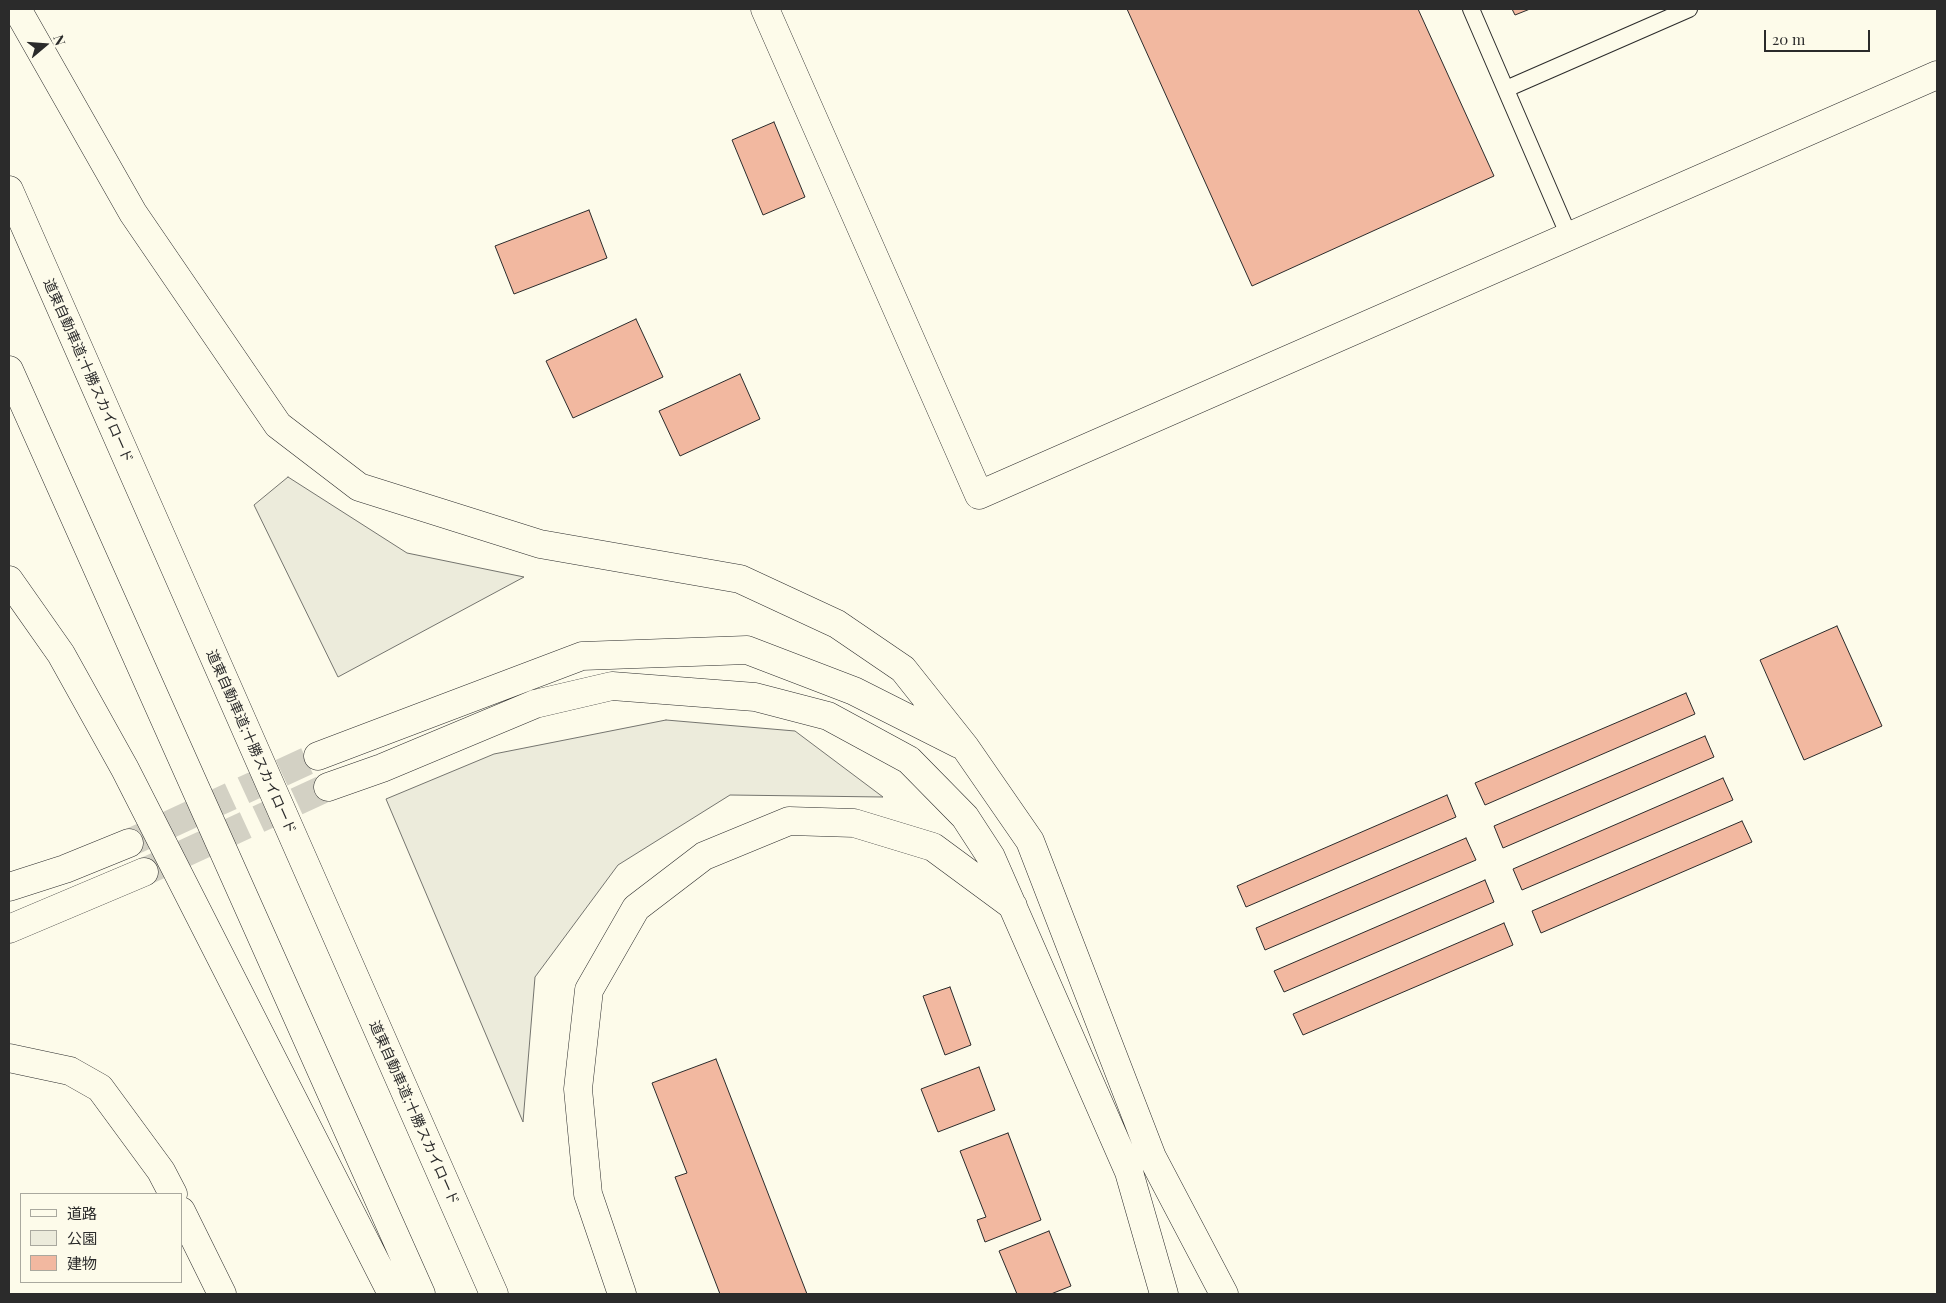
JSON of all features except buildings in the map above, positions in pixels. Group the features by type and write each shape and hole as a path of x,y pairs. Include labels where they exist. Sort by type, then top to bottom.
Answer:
{"main road":[{"path":"17,9 133,213 278,426 359,486 540,544 740,579 837,624 904,669 965,747 1030,840 1152,1157 1224,1294"},
{"path":"765,9 979,495 1937,75"},
{"name":"道東自動車道;十勝スカイロード","path":"9,190 494,1294"},
{"path":"9,370 421,1294"},
{"path":"9,580 61,654 125,769 392,1294"},
{"path":"318,756 582,656 747,650 854,692 965,747"},
{"path":"328,787 382,768 535,704 612,686 755,697 828,716 909,760 965,817 992,857 1129,1172 1164,1294"},
{"path":"622,1294 588,1194 578,1089 589,990 636,908 704,856 789,821 854,823 933,847 1014,906"},
{"path":"9,887 65,868 129,842"},
{"path":"9,930 144,872"},
{"path":"9,1058 70,1071 100,1088 161,1171 172,1193"},
{"path":"182,1214 222,1294"}],"lane":[{"path":"1471,9 1570,236"},
{"path":"1506,89 1689,9"}],"green space":[{"path":"288,477 407,553 524,577 338,677 254,505"},
{"path":"666,720 795,731 883,797 730,795 618,865 535,977 523,1122 386,799 494,754"}],"tunnel":[{"path":"129,843 318,756"},
{"path":"144,872 328,787"}]}
